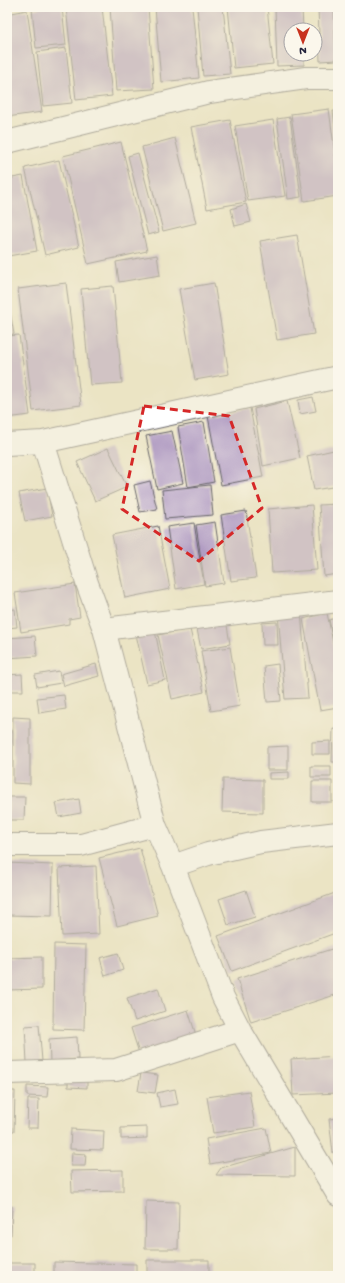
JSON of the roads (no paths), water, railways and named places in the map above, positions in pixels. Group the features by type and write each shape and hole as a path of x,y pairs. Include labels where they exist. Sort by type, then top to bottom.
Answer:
{"street":[{"path":"7,142 209,92 306,78 338,78"},
{"path":"7,444 43,442 338,377"},
{"path":"43,442 87,583 104,629 155,825 173,866 223,997 240,1030 338,1195"},
{"path":"104,629 338,601"},
{"path":"7,845 82,846 155,825"},
{"path":"173,866 208,854 261,842 338,833"},
{"path":"7,1073 116,1070 240,1030"}]}
